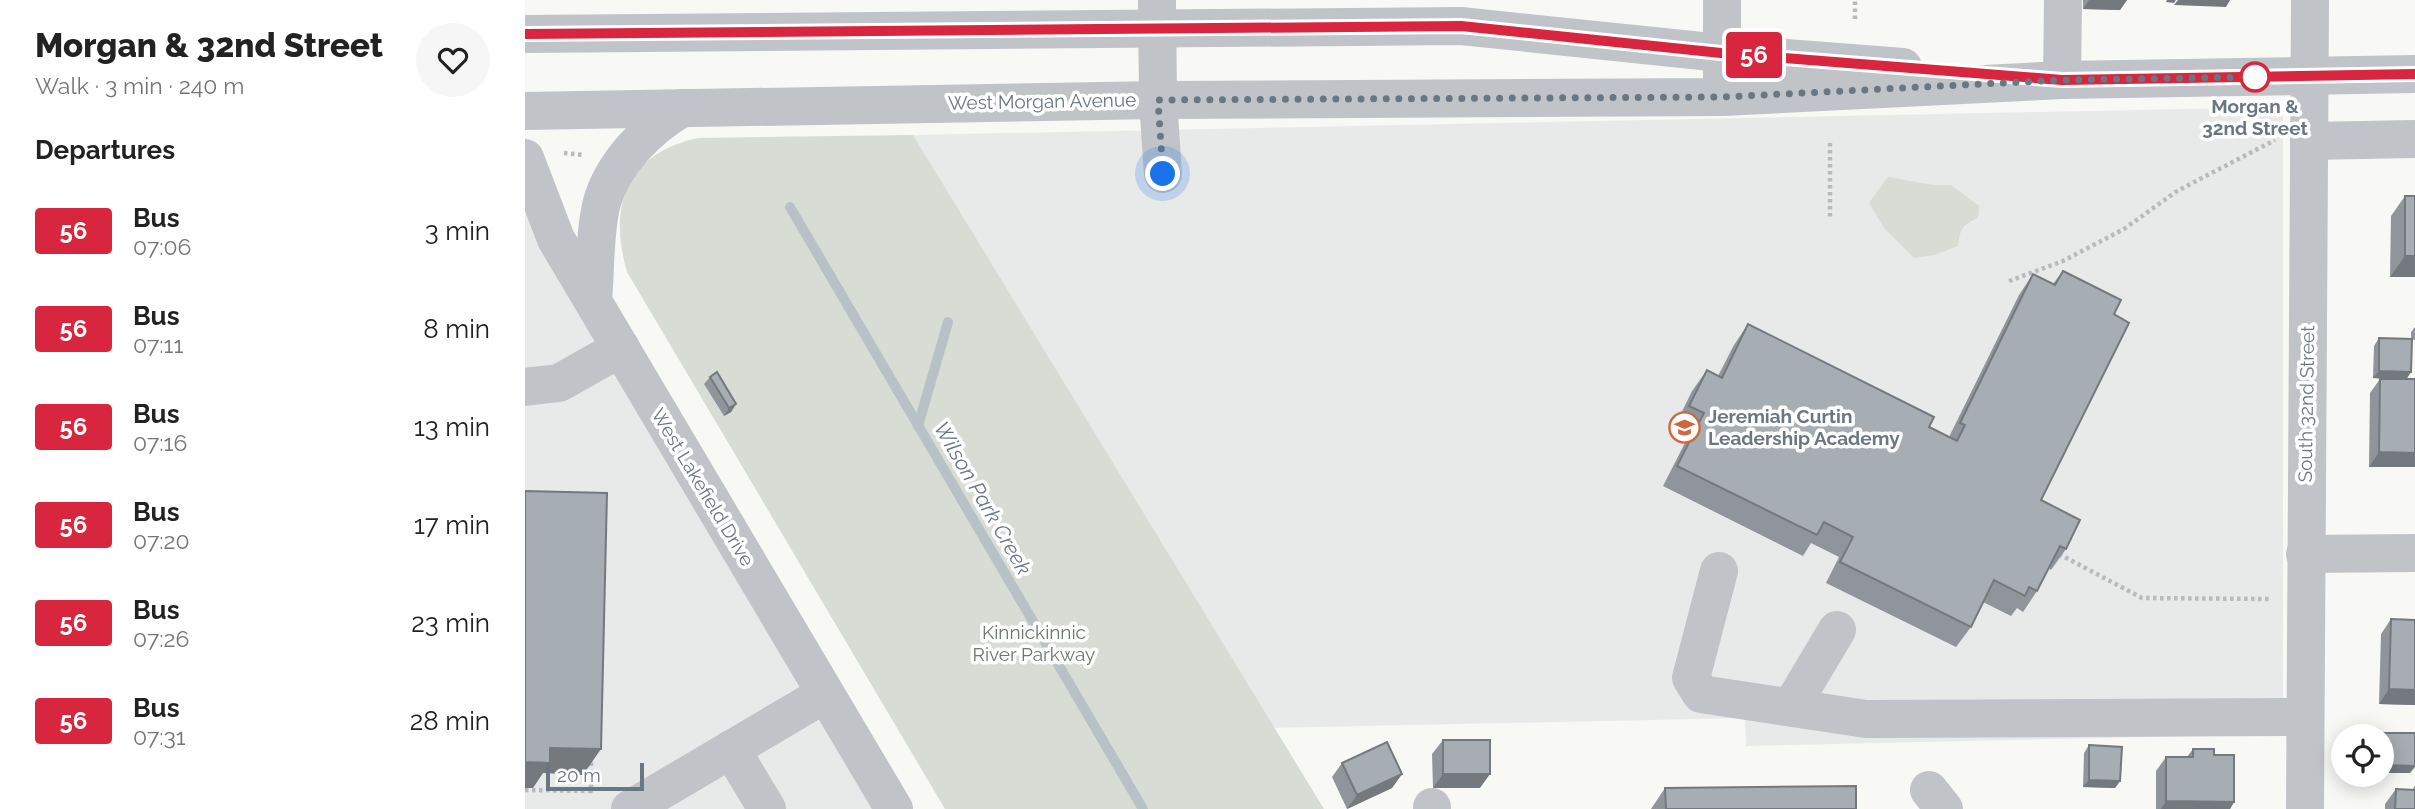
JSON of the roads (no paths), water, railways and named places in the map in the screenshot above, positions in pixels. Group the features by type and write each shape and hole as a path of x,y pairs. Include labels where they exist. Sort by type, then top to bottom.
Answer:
{"street":[{"path":"1722,0 1723,97"},
{"path":"2062,80 2063,0"},
{"name":"South 32nd Street","path":"2305,809 2305,554 2293,140 2309,76 2310,0"},
{"path":"1157,13 1158,100 1163,174"},
{"name":"West Morgan Avenue","path":"525,34 1157,13 1461,26 1721,53 2062,80"},
{"name":"West Morgan Avenue","path":"525,111 1158,100 1723,97 2062,80 2415,74"},
{"path":"593,300 602,201 612,179 647,133 682,108"},
{"path":"2293,140 2415,139"},
{"name":"West Lakefield Drive","path":"525,158 556,239 894,809"},
{"path":"525,214 556,239"},
{"path":"525,387 559,383 621,348"},
{"path":"2305,554 2415,554"},
{"path":"1719,571 1691,678 1701,694 1866,719 2304,717"},
{"path":"1791,708 1837,630"},
{"path":"630,809 825,694"},
{"path":"731,748 767,809"}],"waterway":[{"name":"Wilson Park Creek","path":"790,207 1143,809"},
{"path":"918,426 948,322"}],"place":[{"name":"Morgan & 32nd Street","path":"2255,77"},
{"name":"Jeremiah Curtin Leadership Academy","path":"1685,427"}],"park label":[{"name":"Kinnickinnic River Parkway","path":"1034,643"}]}
